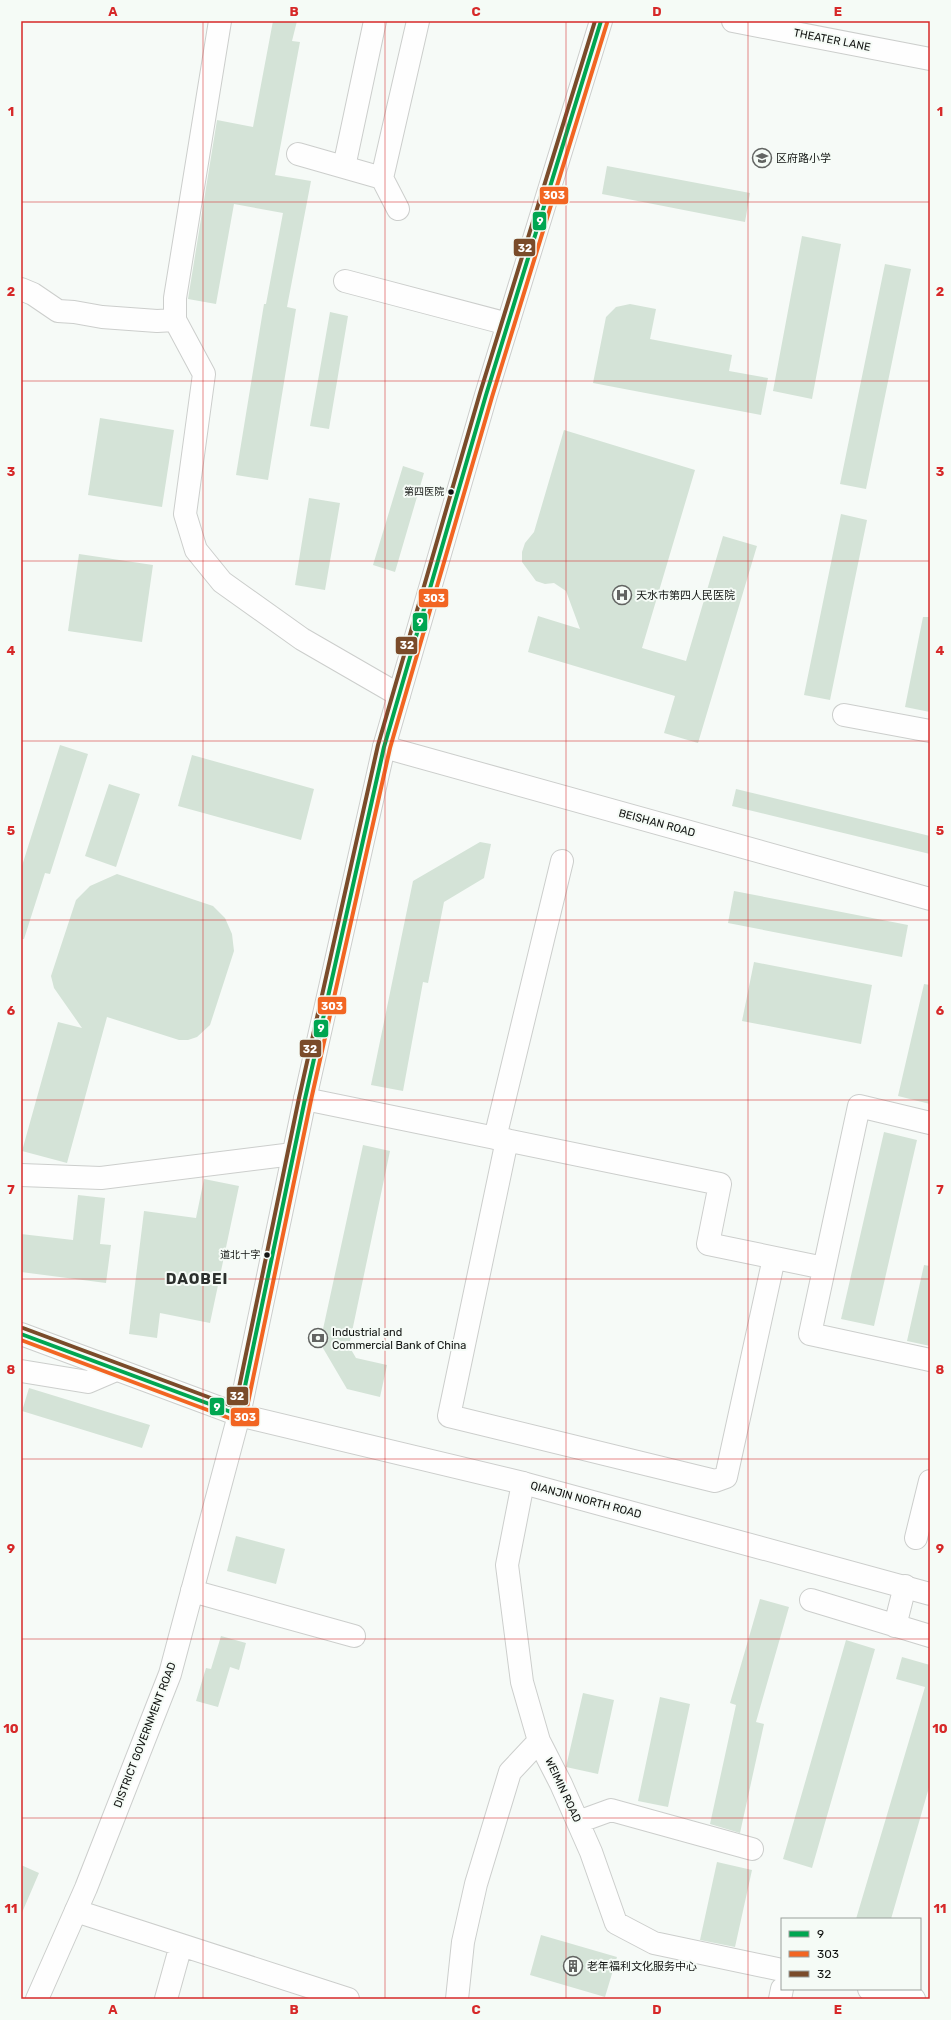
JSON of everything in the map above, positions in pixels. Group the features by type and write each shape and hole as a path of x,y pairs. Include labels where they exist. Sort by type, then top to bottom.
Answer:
{"street":[{"path":"220,21 175,298 175,320 204,374 185,514 196,550 222,582 302,639 399,695"},
{"path":"344,167 375,21"},
{"path":"398,209 382,178 418,21"},
{"name":"DISTRICT GOVERNMENT ROAD","path":"37,1999 76,1911 170,1674 238,1415 305,1099 384,747 508,324 602,21"},
{"name":"THEATER LANE","path":"734,21 930,59"},
{"path":"298,154 382,178"},
{"path":"345,281 508,324"},
{"path":"21,289 33,294 58,310 102,317 157,321 175,320"},
{"path":"844,715 930,731"},
{"name":"BEISHAN ROAD","path":"384,747 930,899"},
{"path":"562,861 501,1139 449,1416 715,1481 726,1477 774,1258"},
{"path":"305,1099 720,1184 708,1244 824,1268"},
{"path":"930,1123 860,1106 810,1334 930,1360"},
{"path":"21,1175 101,1178 294,1154"},
{"name":"QIANJIN NORTH ROAD","path":"21,1334 238,1415 523,1482 930,1594"},
{"path":"21,1370 88,1382 116,1370"},
{"path":"916,1538 930,1481"},
{"name":"WEIMIN ROAD","path":"523,1482 507,1565 522,1682 539,1741 591,1852 616,1923 654,1943 781,1970"},
{"path":"895,1626 905,1586"},
{"path":"192,1591 354,1636"},
{"path":"811,1600 930,1636"},
{"path":"457,1999 463,1942 476,1884 510,1772 539,1741"},
{"path":"578,1822 611,1810 752,1849"},
{"path":"76,1911 348,1999"},
{"path":"166,1999 181,1945"},
{"path":"874,1990 914,1999"}],"building":[{"path":"273,21 297,21 292,41 300,42 275,175 311,181 287,307 296,309 268,480 236,475 264,304 266,304 283,213 234,204 216,304 188,299 217,120 253,127"},
{"path":"607,166 750,193 745,222 602,194"},
{"path":"802,236 841,244 812,399 773,391"},
{"path":"885,264 911,269 866,489 840,484"},
{"path":"630,304 656,309 650,339 732,355 729,371 768,378 761,415 593,383 606,317 616,307"},
{"path":"330,312 348,316 329,429 310,426"},
{"path":"100,418 174,430 162,507 88,495"},
{"path":"564,430 695,470 642,648 686,661 723,536 757,546 698,743 664,733 675,696 528,652 538,616 580,629 566,591 554,583 545,584 536,581 522,562 522,552 525,543 534,532"},
{"path":"403,466 424,473 395,572 373,565"},
{"path":"309,498 340,503 325,590 295,585"},
{"path":"841,514 867,520 830,700 804,695"},
{"path":"79,554 153,565 142,642 68,631"},
{"path":"923,617 930,617 930,712 905,707"},
{"path":"60,745 88,754 50,874 45,873 24,939 21,939 21,869"},
{"path":"192,755 314,789 301,840 178,806"},
{"path":"109,784 140,794 116,867 85,856"},
{"path":"736,789 930,836 930,854 732,806"},
{"path":"480,842 491,844 484,878 444,902 428,983 423,982 403,1091 371,1085 413,881"},
{"path":"117,874 213,906 225,918 232,934 234,951 210,1025 197,1037 188,1040 179,1040 107,1017 67,1163 22,1151 58,1022 82,1028 54,988 51,976 76,900 90,886"},
{"path":"734,891 908,925 902,957 728,923"},
{"path":"754,962 872,985 861,1044 742,1021"},
{"path":"924,984 930,985 930,1104 898,1096"},
{"path":"884,1132 917,1140 874,1326 841,1319"},
{"path":"363,1145 390,1151 349,1346 356,1358 387,1365 380,1397 347,1389 320,1343"},
{"path":"204,1179 239,1186 210,1323 160,1313 157,1338 129,1334 144,1211 196,1218"},
{"path":"78,1195 105,1198 100,1244 111,1245 106,1283 21,1272 21,1234 73,1240"},
{"path":"924,1265 930,1266 930,1346 907,1341"},
{"path":"29,1388 150,1425 142,1448 22,1411"},
{"path":"236,1536 285,1549 276,1584 227,1571"},
{"path":"760,1599 789,1607 756,1722 764,1724 740,1833 710,1824 736,1705 730,1703"},
{"path":"221,1636 246,1643 239,1670 230,1667 218,1707 196,1701 206,1668 211,1669"},
{"path":"846,1640 875,1649 812,1868 783,1859"},
{"path":"902,1657 930,1665 930,1784 891,1918 856,1918 925,1687 896,1679"},
{"path":"583,1693 614,1700 598,1774 566,1767"},
{"path":"660,1697 690,1704 668,1807 638,1801"},
{"path":"717,1862 752,1870 735,1947 700,1940"},
{"path":"21,1865 39,1873 21,1915"},
{"name":"老年福利文化服务中心","path":"541,1935 617,1957 605,1997 530,1975"}],"transit line":[{"name":"32","path":"23,1328 235,1407 299,1098 378,745 480,393 595,21"},
{"name":"9","path":"21,1334 239,1415 305,1099 384,747 486,395 601,21"},
{"name":"303","path":"21,1340 237,1421 241,1421 245,1417 311,1100 390,748 492,397 607,23"}],"place":[{"name":"区府路小学","path":"762,158"},
{"name":"第四医院","path":"451,492"},
{"name":"天水市第四人民医院","path":"622,595"},
{"name":"道北十字","path":"267,1255"},
{"name":"Industrial and Commercial Bank of China","path":"318,1338"},
{"name":"老年福利文化服务中心","path":"573,1966"}],"district":[{"name":"DAOBEI","path":"197,1279"}]}
